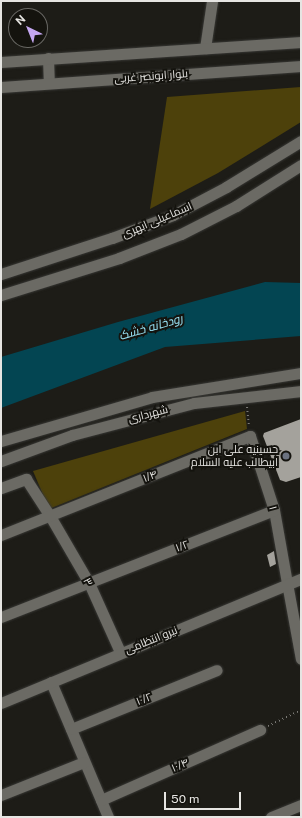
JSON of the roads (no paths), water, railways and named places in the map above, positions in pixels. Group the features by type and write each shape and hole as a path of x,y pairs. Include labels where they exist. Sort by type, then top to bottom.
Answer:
{"street":[{"path":"205,48 212,1"},
{"path":"1,62 301,42"},
{"path":"48,58 49,83"},
{"name":"بلوار ابونصر غربی","path":"1,87 301,66"},
{"name":"اسماعیلی ابهری","path":"1,274 112,238 173,215 226,188 301,141"},
{"name":"اسماعیلی ابهری","path":"1,295 119,258 181,234 236,206 301,165"},
{"name":"شهرداری","path":"1,441 152,397 301,373"},
{"name":"شهرداری","path":"1,460 72,435 133,417 194,403 301,391"},
{"name":"۱","path":"250,436 274,510 301,659"},
{"name":"۱/۴","path":"1,535 250,436"},
{"name":"۳","path":"1,488 26,479 50,516 89,583 120,652"},
{"name":"۱/۲","path":"1,617 274,510"},
{"name":"نیرو انتظامی","path":"1,703 120,652 301,578"},
{"name":"۱۰/۲","path":"70,729 217,670"},
{"path":"51,682 108,817"},
{"name":"۱۰/۴","path":"101,800 260,730"},
{"path":"1,795 84,762"},
{"path":"271,817 301,805"}],"water":[{"name":"رودخانه خشک","path":"265,282 301,283 301,336 165,347 1,408 1,357 118,322"}],"place":[{"name":"حسینیه علی ابن ابیطالب علیه السلام","path":"286,456"}]}
